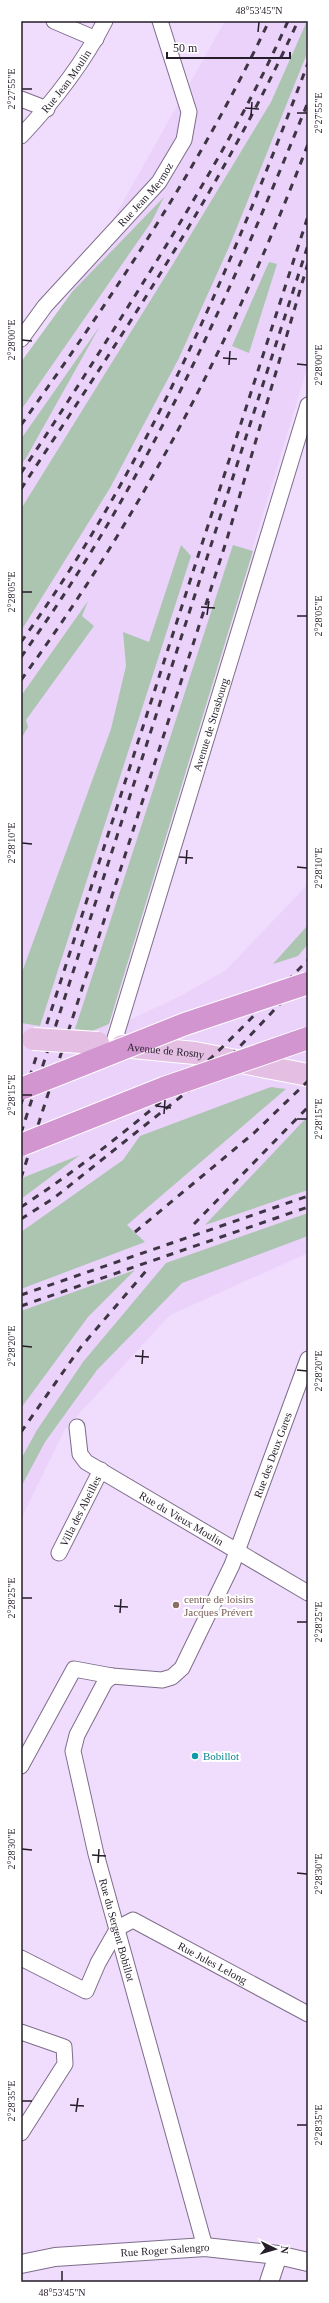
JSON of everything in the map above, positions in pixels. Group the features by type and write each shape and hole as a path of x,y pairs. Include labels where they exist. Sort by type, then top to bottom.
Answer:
{"highway":[{"path":"21,1089 185,1024 308,983"},
{"path":"21,1145 164,1088 308,1038"}],"main road":[{"name":"Avenue de Rosny","path":"27,1039 105,1044 195,1053 302,1074"}],"street":[{"path":"54,21 96,39"},
{"name":"Rue Jean Moulin","path":"21,136 47,109 96,39 105,21"},
{"name":"Rue Jean Mermoz","path":"21,339 45,306 159,182 184,140 189,112 160,21"},
{"path":"21,99 47,109"},
{"name":"Avenue de Strasbourg","path":"105,1044 308,405"},
{"name":"Rue des Deux Gares","path":"237,1551 308,1359"},
{"name":"Rue du Vieux Moulin","path":"77,1427 80,1454 86,1462 308,1593"},
{"name":"Villa des Abeilles","path":"59,1553 101,1470"},
{"path":"21,1766 74,1669 112,1676 162,1680 172,1677 182,1668 237,1551"},
{"name":"Rue du Sergent Bobillot","path":"112,1676 105,1682 77,1735 74,1751 96,1854 118,1928 205,2247"},
{"name":"Rue Jules Lelong","path":"118,1928 133,1920 308,2014"},
{"path":"21,1958 86,1991 98,1963 118,1928"},
{"path":"21,2032 64,2047 65,2064 21,2133"},
{"name":"Rue Roger Salengro","path":"21,2264 55,2257 205,2247 278,2255 308,2262"},
{"path":"270,2282 278,2255"}],"shaded area":[{"path":"225,21 308,21 308,365 107,1031 182,995 226,970 308,884 308,1253 170,1315 65,1429 21,1519 21,363 72,292"}],"green space":[{"path":"307,21 306,56 229,247 179,358 110,488 21,631 21,509 173,264 271,102"},
{"path":"164,197 152,221 21,410 21,362 72,292"},
{"path":"269,262 277,264 249,353 232,346"},
{"path":"100,326 26,458 21,465 21,439"},
{"path":"181,545 191,556 40,1026 21,1023 21,975 111,729 126,666 123,632 149,642"},
{"path":"233,545 253,551 109,1024 92,1031 75,1029"},
{"path":"88,601 82,616 94,626 26,720 28,727 21,739 21,696"},
{"path":"308,925 308,944 298,956 273,964"},
{"path":"271,1087 286,1089 127,1225 145,1242 21,1289 21,1232 123,1160 140,1136"},
{"path":"308,1116 308,1190 205,1225"},
{"path":"80,1155 21,1199 22,1178"},
{"path":"308,1213 308,1236 182,1283 97,1370 45,1442 21,1487 21,1459 37,1430 83,1362 166,1263"},
{"path":"135,1270 88,1317 21,1408 21,1311"}],"railway":[{"path":"21,425 89,328 154,229 214,127 243,74 269,21"},
{"path":"21,473 109,337 195,197 244,111 288,21"},
{"path":"21,489 96,375 204,202 269,82 298,21"},
{"path":"21,642 67,575 109,506 148,435 184,362 217,289 249,214 308,63"},
{"path":"21,657 107,526 145,458 181,388 248,247 308,102"},
{"path":"21,680 65,618 106,554 146,488 182,422 250,285 308,144"},
{"path":"21,1104 308,216"},
{"path":"21,1133 308,245"},
{"path":"21,1178 227,539 308,263"},
{"path":"21,1207 71,1173 166,1097 212,1057 308,960"},
{"path":"21,1219 54,1198 228,1059 308,974"},
{"path":"135,1232 254,1133 308,1081"},
{"path":"194,1224 308,1107"},
{"path":"21,1295 308,1196"},
{"path":"21,1306 308,1207"},
{"path":"21,1432 80,1348 146,1271"}],"place":[{"name":"centre de loisirs Jacques Prévert","path":"176,1605"},
{"name":"Bobillot","path":"195,1756"}]}
